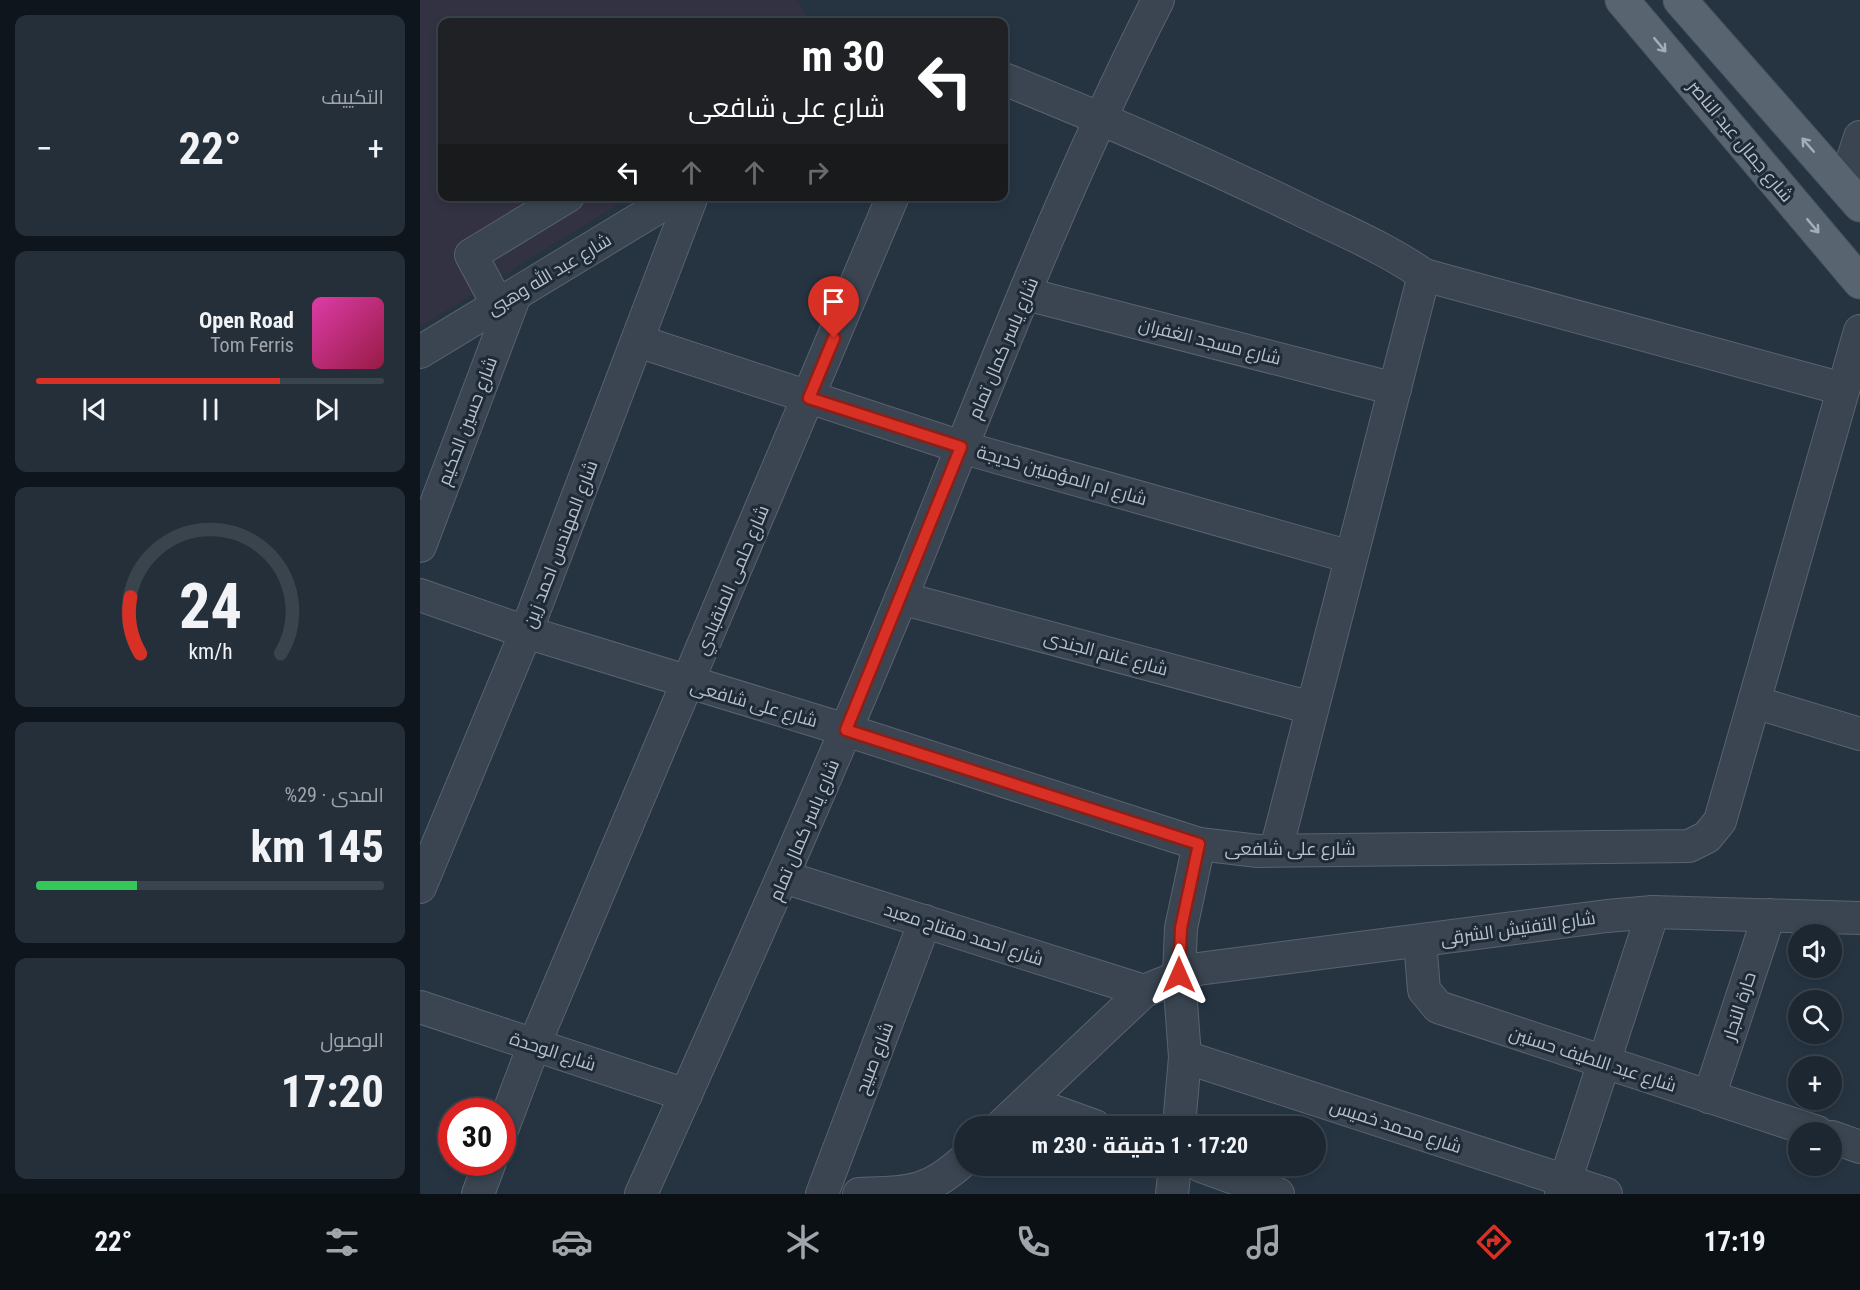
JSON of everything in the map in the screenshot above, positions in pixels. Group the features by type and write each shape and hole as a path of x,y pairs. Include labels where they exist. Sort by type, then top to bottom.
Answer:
{"main road":[{"name":"شارع جمال عبد الناصر","path":"1622,0 1860,282"},
{"path":"1680,0 1852,196"}],"street":[{"name":"شارع ياسر كمال تمام","path":"641,1194 784,877 1026,294 1102,118 1158,0"},
{"path":"1008,81 1102,118 1218,170 1390,254 1424,275 1844,389"},
{"path":"1852,196 1860,136"},
{"path":"507,300 471,255 559,201"},
{"name":"شارع عبد الله وهبى","path":"420,352 669,201"},
{"name":"شارع المهندس احمد زين","path":"420,887 526,632 690,201"},
{"name":"شارع حلمى المنقبادي","path":"514,1098 534,1045 891,201"},
{"path":"1276,850 1424,275"},
{"name":"شارع مسجد الغفران","path":"1026,294 1395,389"},
{"name":"شارع حسين الحكيم","path":"420,546 507,300"},
{"path":"1860,331 1754,702 1860,734"},
{"name":"شارع ام المؤمنين خديجة","path":"638,341 961,447 1351,556"},
{"name":"شارع على شافعى","path":"420,595 688,684 846,730 1199,844 1240,850 1689,846 1707,837 1720,820 1754,702"},
{"name":"شارع غانم الجندى","path":"901,598 1312,708"},
{"path":"1180,1116 1185,1057 1179,975 1181,928 1199,844"},
{"name":"شارع احمد مفتاح معبد","path":"784,877 1144,991"},
{"path":"1563,1187 1653,912"},
{"name":"شارع التفتيش الشرقى","path":"1012,1116 1144,991 1179,975 1219,965 1653,912 1860,918"},
{"name":"حارة النجار","path":"1709,1097 1769,915"},
{"name":"شارع صبيح","path":"822,1194 925,921"},
{"name":"شارع عبد اللطيف حسنين","path":"1420,941 1424,990 1438,1007 1788,1123"},
{"name":"شارع الوحدة","path":"420,1007 686,1095"},
{"name":"شارع محمد خميس","path":"1185,1057 1563,1187 1606,1194"},
{"path":"1028,1102 1067,1116"},
{"path":"1842,1141 1860,1147"},
{"path":"859,1194 922,1189 939,1181 954,1168"},
{"path":"478,1194 485,1176"},
{"path":"950,1194 957,1176"},
{"path":"1172,1194 1174,1176"},
{"path":"1228,1176 1278,1194"}],"shaded area":[{"path":"420,0 797,0 808,18 438,18 438,201 624,201 420,327"}],"route":[{"path":"834,338 809,398 961,447 846,730 1199,844 1181,928 1179,975"}]}
